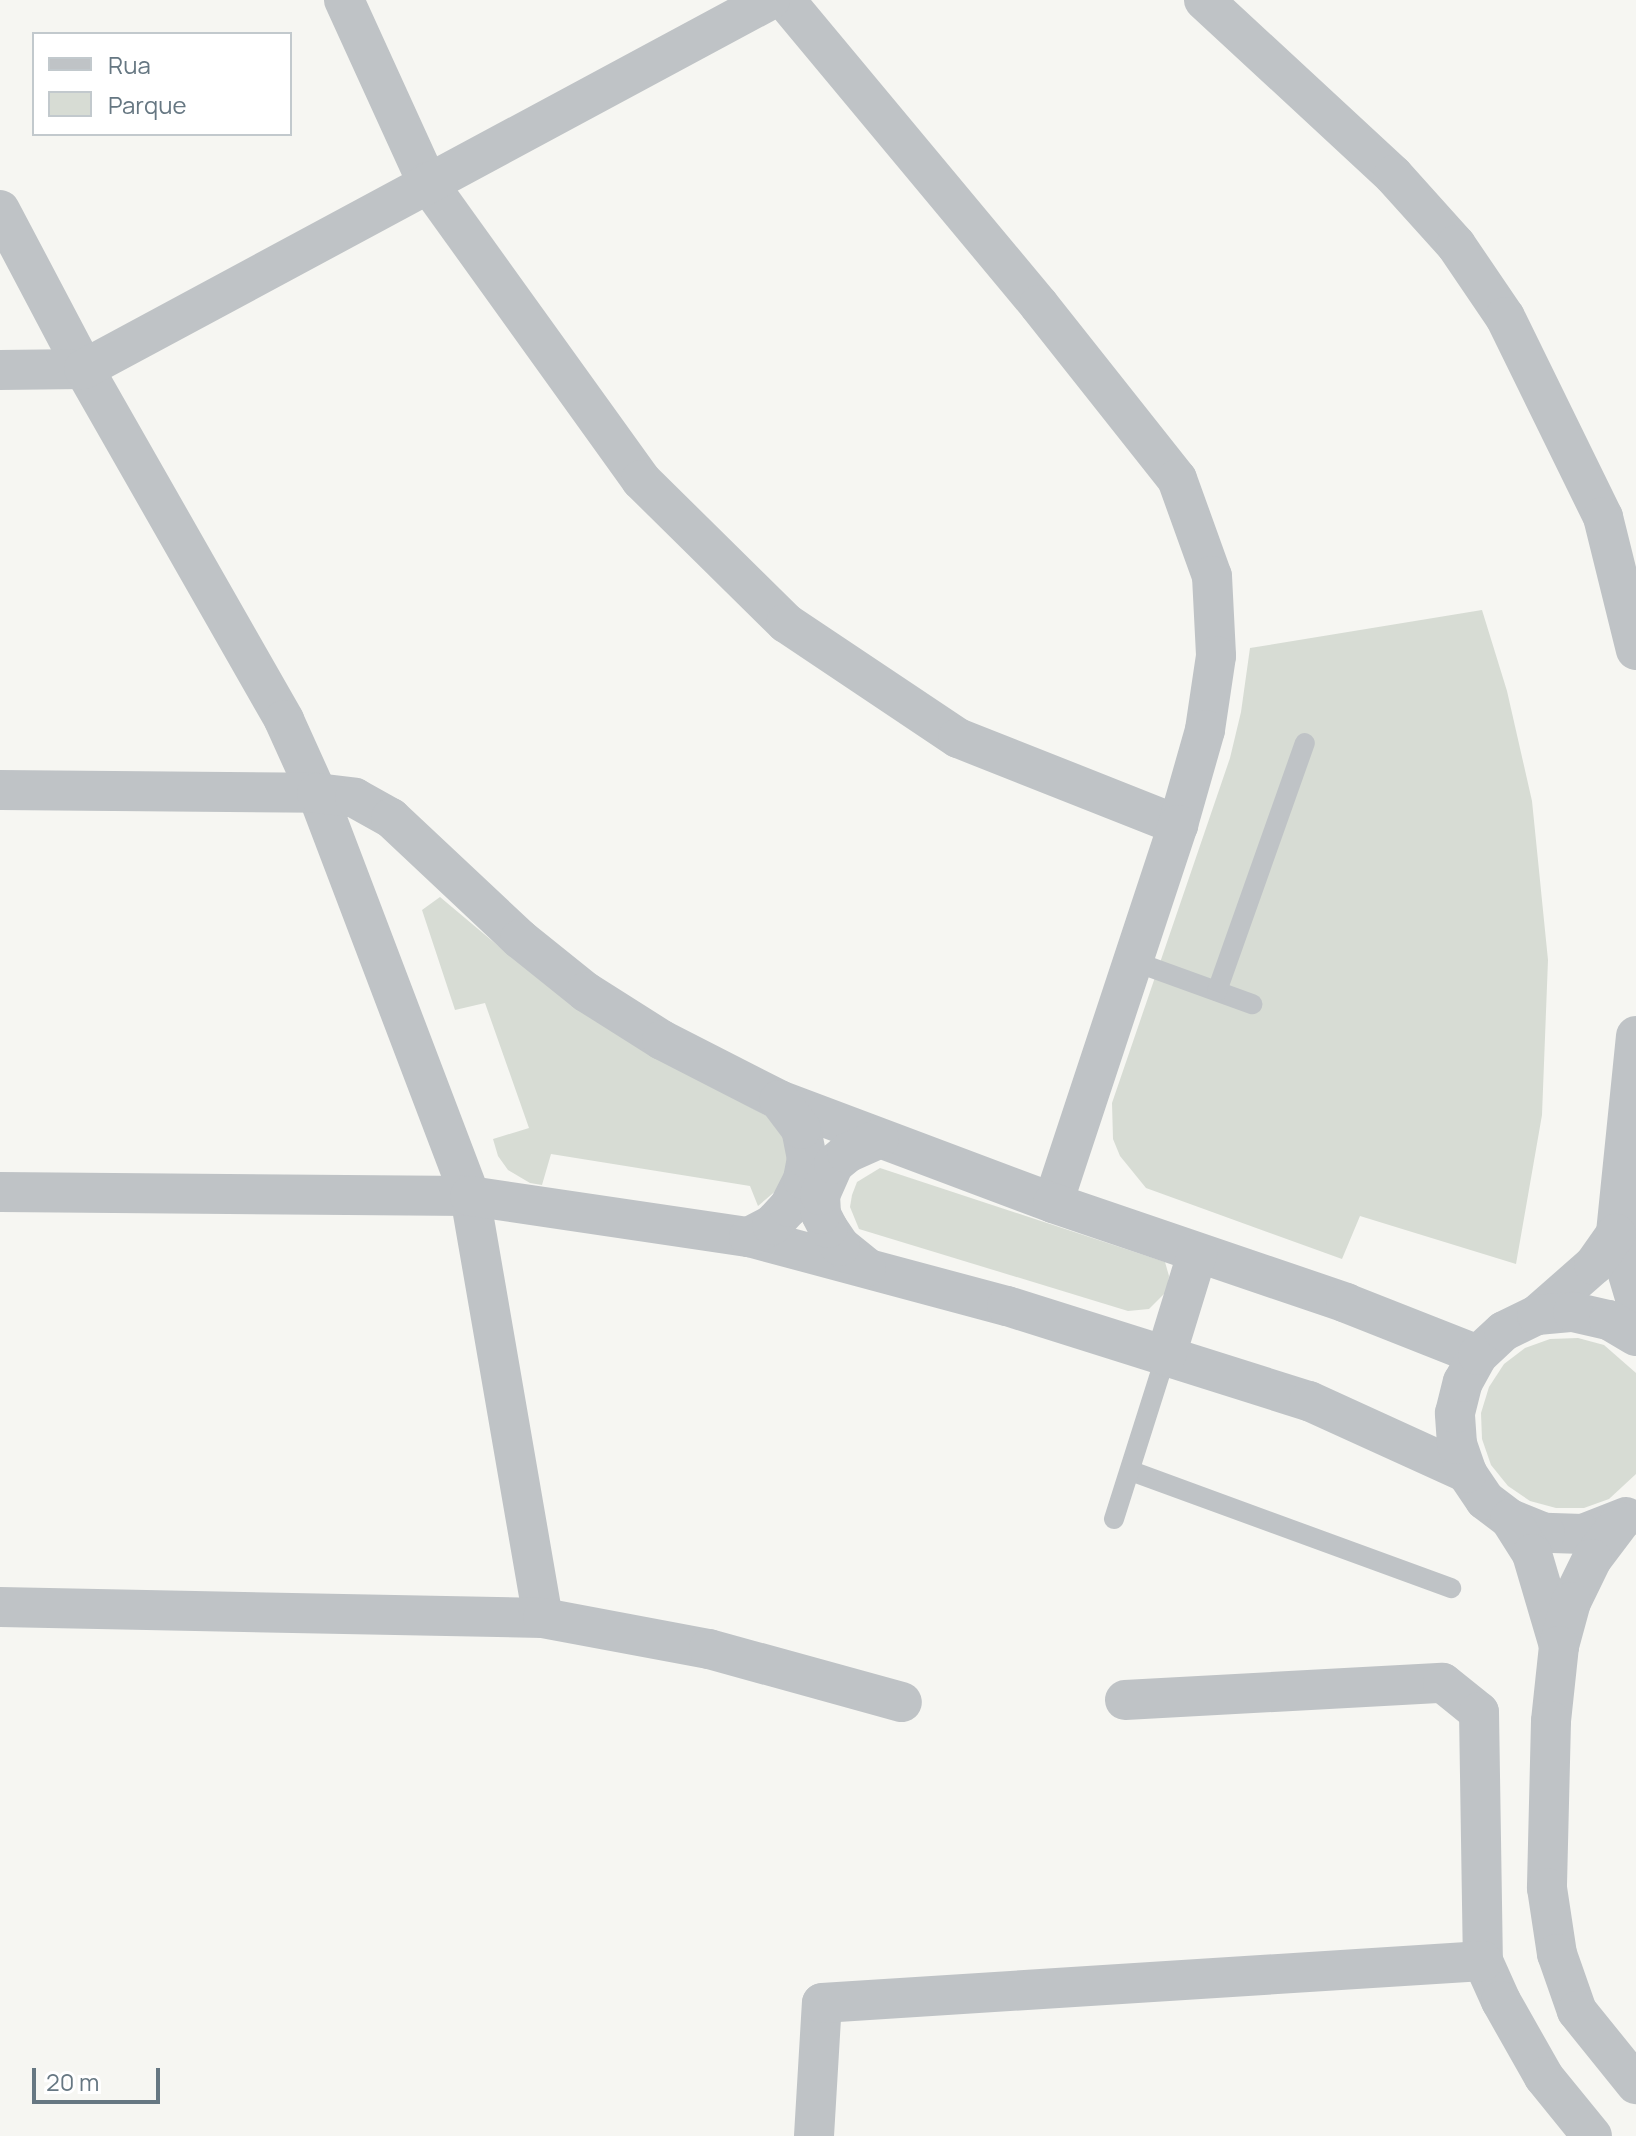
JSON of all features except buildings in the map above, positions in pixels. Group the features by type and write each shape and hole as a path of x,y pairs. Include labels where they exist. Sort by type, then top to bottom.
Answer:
{"street":[{"path":"344,0 427,182 641,480 786,623 958,738 1178,825"},
{"path":"0,370 84,369 770,0"},
{"path":"785,0 1039,305 1177,479 1212,576 1216,656 1205,730 1178,825 1053,1203"},
{"path":"1204,0 1393,175 1456,245 1497,305 1514,331 1603,517 1636,650"},
{"path":"0,210 84,369 284,720 317,793 470,1196 543,1618"},
{"path":"0,790 317,793 355,798 391,818 520,939 586,992 662,1040 779,1100 1053,1203 1346,1303 1478,1355"},
{"path":"1636,1036 1616,1234 1636,1301"},
{"path":"749,1237 772,1225 789,1207 803,1179 807,1159 801,1129 779,1100"},
{"path":"868,1268 840,1246 828,1228 821,1214 820,1195 834,1164 847,1153 879,1139"},
{"path":"0,1192 470,1196 749,1237 868,1268 1166,1355 1309,1401 1467,1473"},
{"path":"1616,1234 1567,1292 1537,1315 1504,1331 1478,1355 1463,1382 1455,1413 1457,1444 1467,1473 1485,1500 1510,1519 1545,1533 1583,1534 1628,1516"},
{"path":"1166,1355 1197,1254"},
{"path":"1537,1315 1573,1312 1609,1320 1636,1336"},
{"path":"1628,1516 1592,1559 1571,1602 1559,1646 1551,1721 1547,1888 1557,1954 1577,2011 1636,2084"},
{"path":"1510,1519 1532,1554 1559,1646"},
{"path":"0,1607 543,1618 709,1649 902,1702"},
{"path":"1125,1700 1443,1683 1479,1712 1483,1961 1536,2064 1592,2136"},
{"path":"814,2136 822,2003 1483,1961"}],"lane":[{"path":"1217,991 1305,743"},
{"path":"1133,961 1252,1004"},
{"path":"1114,1519 1166,1355"},
{"path":"1131,1471 1451,1588"}],"green space":[{"path":"1482,610 1507,691 1532,801 1548,960 1542,1115 1516,1264 1360,1216 1342,1259 1146,1188 1120,1156 1113,1139 1112,1103 1230,758 1241,712 1250,648"},
{"path":"440,897 509,955 644,1050 776,1121 784,1133 789,1163 778,1189 758,1206 750,1186 551,1154 542,1185 530,1183 508,1170 498,1156 493,1139 529,1128 485,1003 455,1010 422,910"},
{"path":"880,1168 1165,1262 1169,1276 1167,1291 1149,1309 1128,1311 859,1229 850,1207 852,1195 857,1182"},
{"path":"1578,1338 1604,1345 1636,1373 1636,1474 1609,1499 1584,1508 1556,1508 1530,1501 1508,1486 1491,1465 1482,1439 1481,1413 1489,1387 1504,1364 1525,1348 1550,1339"}]}
